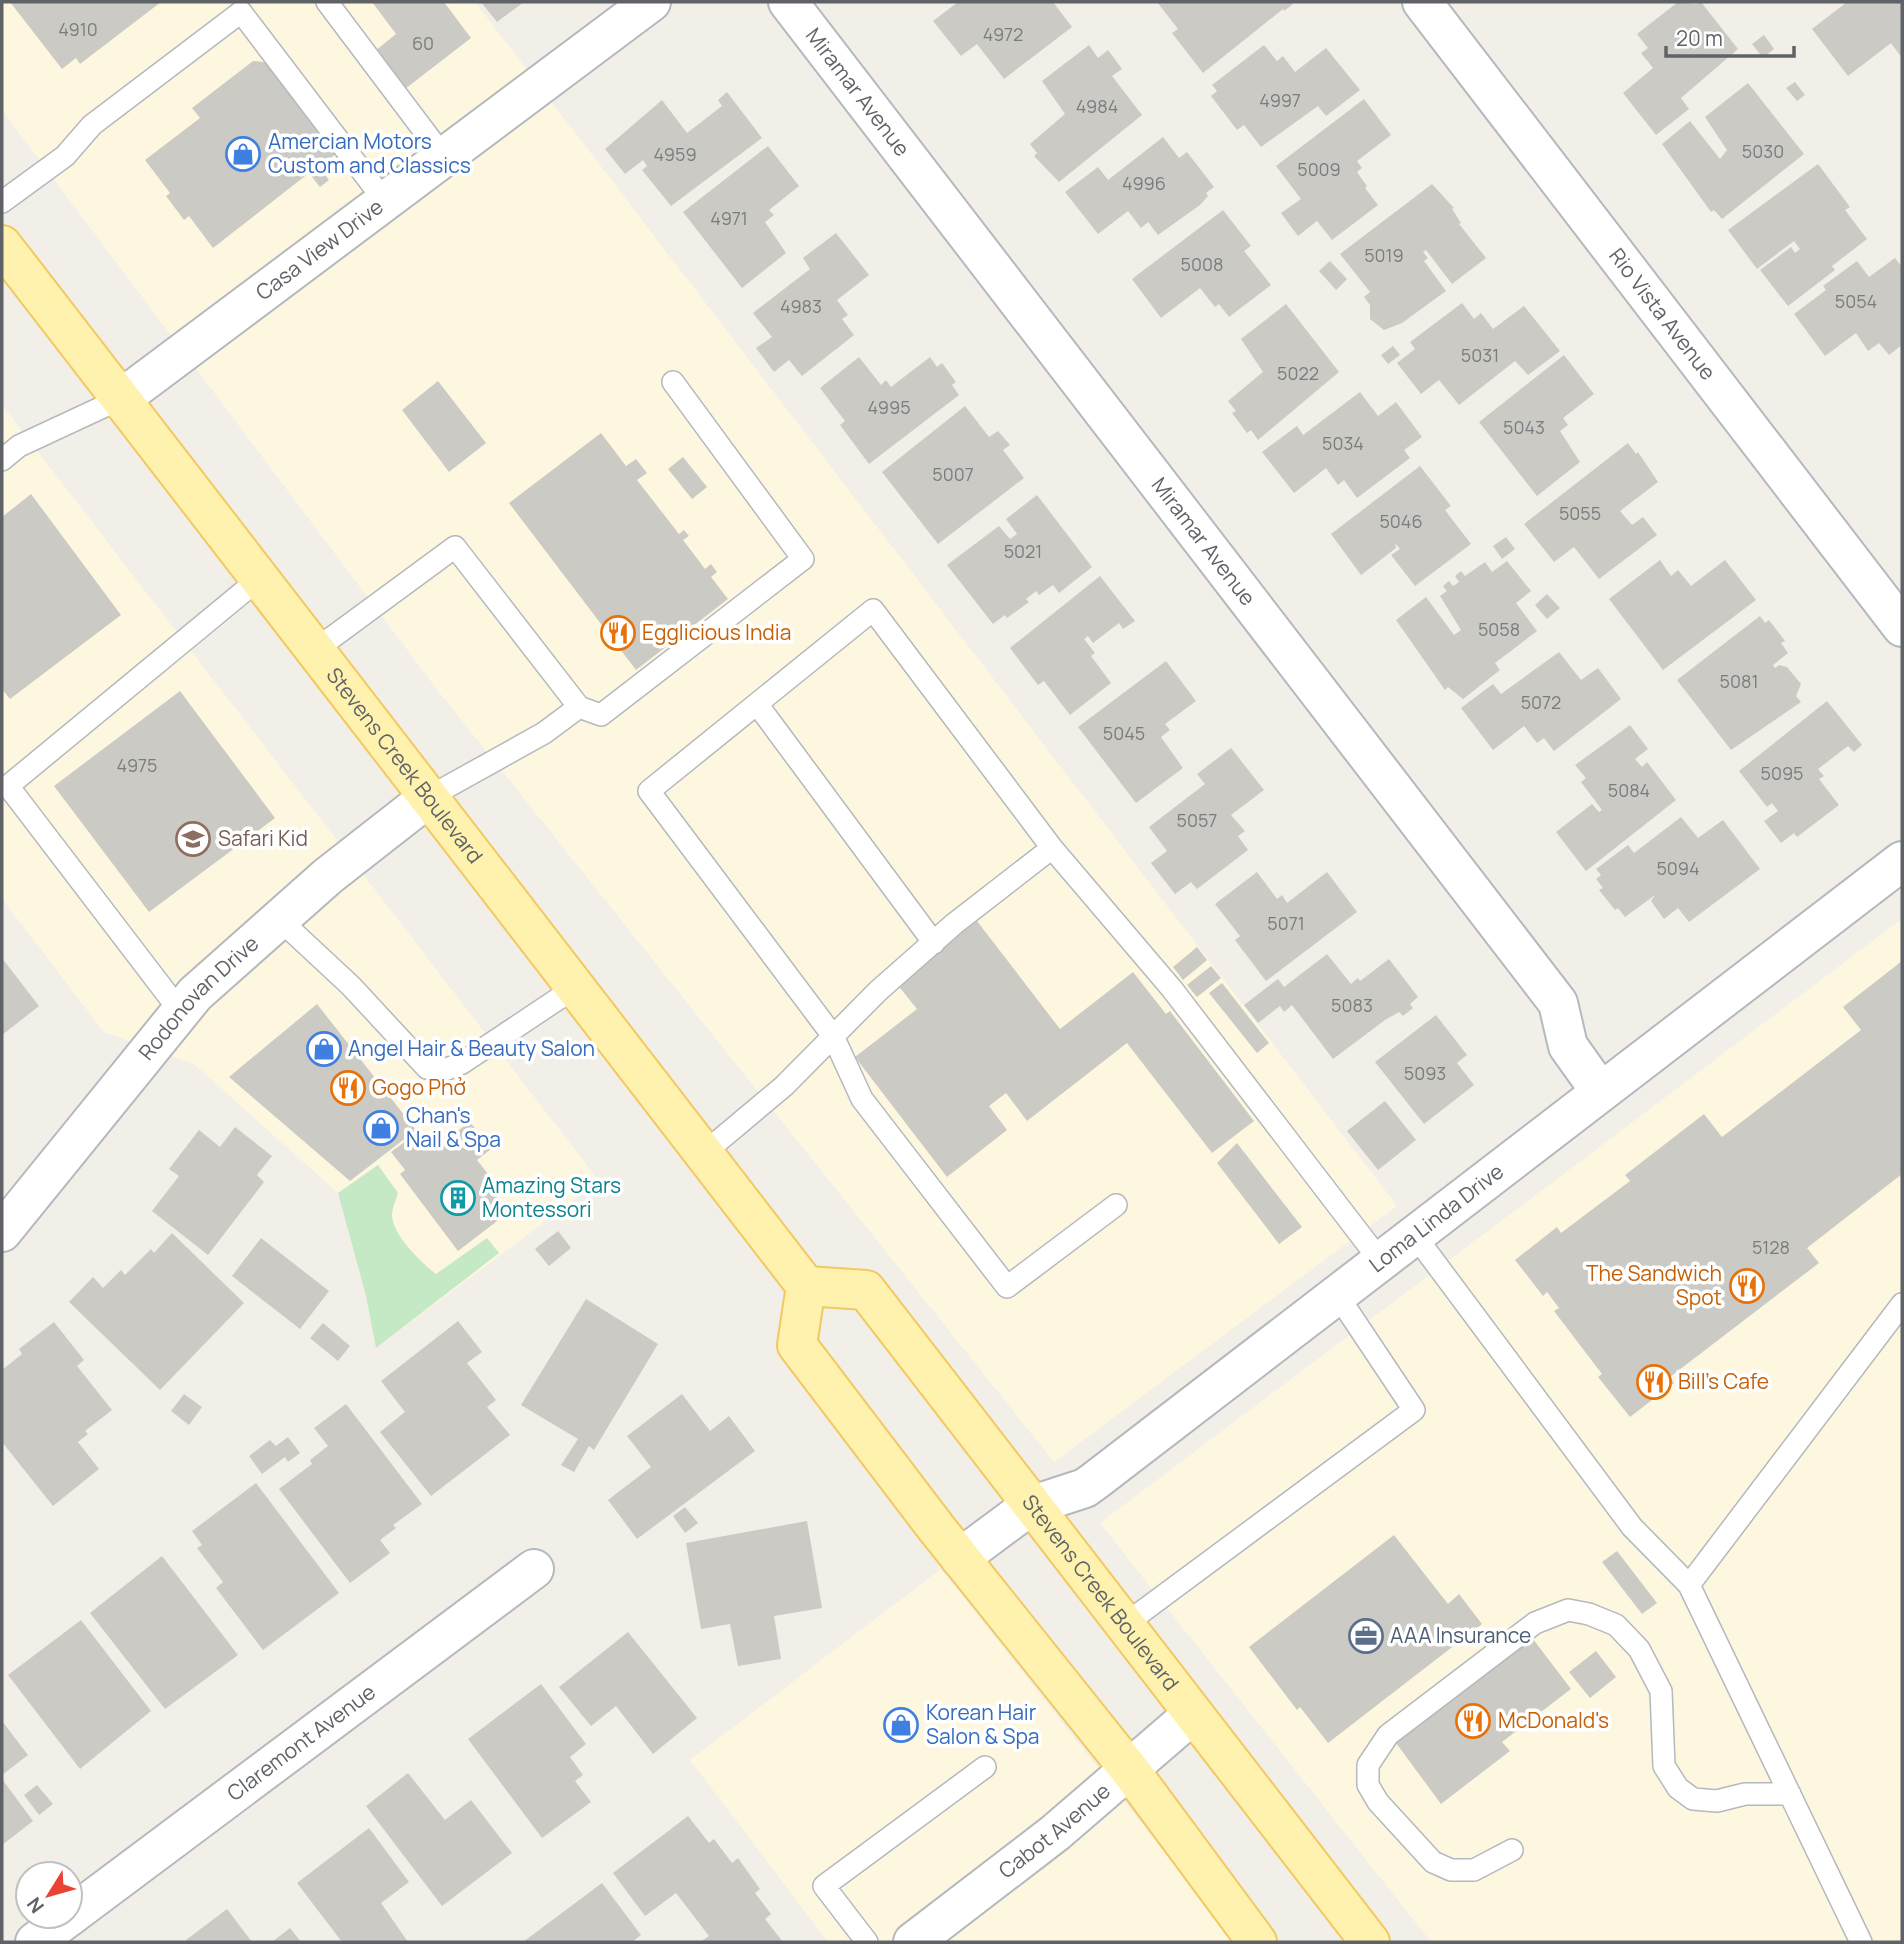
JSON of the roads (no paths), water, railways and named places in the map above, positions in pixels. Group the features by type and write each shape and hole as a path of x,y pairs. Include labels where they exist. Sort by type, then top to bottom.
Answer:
{"main road":[{"name":"Stevens Creek Boulevard","path":"2,245 806,1286 866,1290 1030,1506 1370,1942"},
{"path":"806,1286 797,1345 960,1558 1129,1769 1257,1942"}],"street":[{"name":"Casa View Drive","path":"122,398 651,2"},
{"name":"Miramar Avenue","path":"788,2 1558,1003 1568,1046 1600,1091"},
{"name":"Rio Vista Avenue","path":"1422,2 1902,627"},
{"name":"Rodonovan Drive","path":"2,1232 195,994 279,919 429,797"},
{"name":"Loma Linda Drive","path":"960,1558 1030,1506 1084,1488 1416,1237 1600,1091 1902,861"},
{"name":"Claremont Avenue","path":"84,1906 534,1569"},
{"name":"Cabot Avenue","path":"913,1942 1055,1833 1194,1714"},
{"name":"Claremont Avenue","path":"35,1942 51,1930"}],"lane":[{"path":"327,2 443,156"},
{"path":"2,202 65,156 92,125 240,7 384,200"},
{"path":"315,650 455,547 579,707 601,715 803,559 673,382"},
{"path":"2,460 19,446 122,398"},
{"path":"180,1011 8,786 260,578"},
{"path":"1116,1205 1007,1287 862,1099 833,1036 649,791 873,610 1052,848 1172,989 1382,1262"},
{"path":"757,704 934,943"},
{"path":"429,797 544,733 579,707"},
{"path":"704,1153 784,1086 878,991 1052,848"},
{"path":"279,919 351,986 427,1068 447,1069 462,1063 576,987"},
{"path":"1416,1237 1632,1527 1689,1585 1861,1942"},
{"path":"1124,1625 1415,1410 1338,1296"},
{"path":"1689,1585 1902,1304"},
{"path":"1512,1850 1474,1870 1451,1870 1433,1862 1378,1802 1368,1785 1368,1765 1388,1735 1535,1623 1568,1610 1589,1614 1616,1625 1639,1649 1661,1691 1664,1766 1678,1788 1693,1799 1717,1801 1745,1794 1790,1794"},
{"path":"867,1942 824,1886 985,1768"}],"place":[{"name":"Amercian Motors Custom and Classics","path":"243,154"},
{"name":"Egglicious India","path":"618,633"},
{"name":"Safari Kid","path":"193,839"},
{"name":"Angel Hair & Beauty Salon","path":"324,1049"},
{"name":"Gogo Phở","path":"348,1088"},
{"name":"Chan's Nail & Spa","path":"381,1128"},
{"name":"Amazing Stars Montessori","path":"458,1198"},
{"name":"The Sandwich Spot","path":"1747,1286"},
{"name":"Bill's Cafe","path":"1654,1382"},
{"name":"AAA Insurance","path":"1366,1636"},
{"name":"McDonald's","path":"1473,1721"},
{"name":"Korean Hair Salon & Spa","path":"901,1725"}]}
